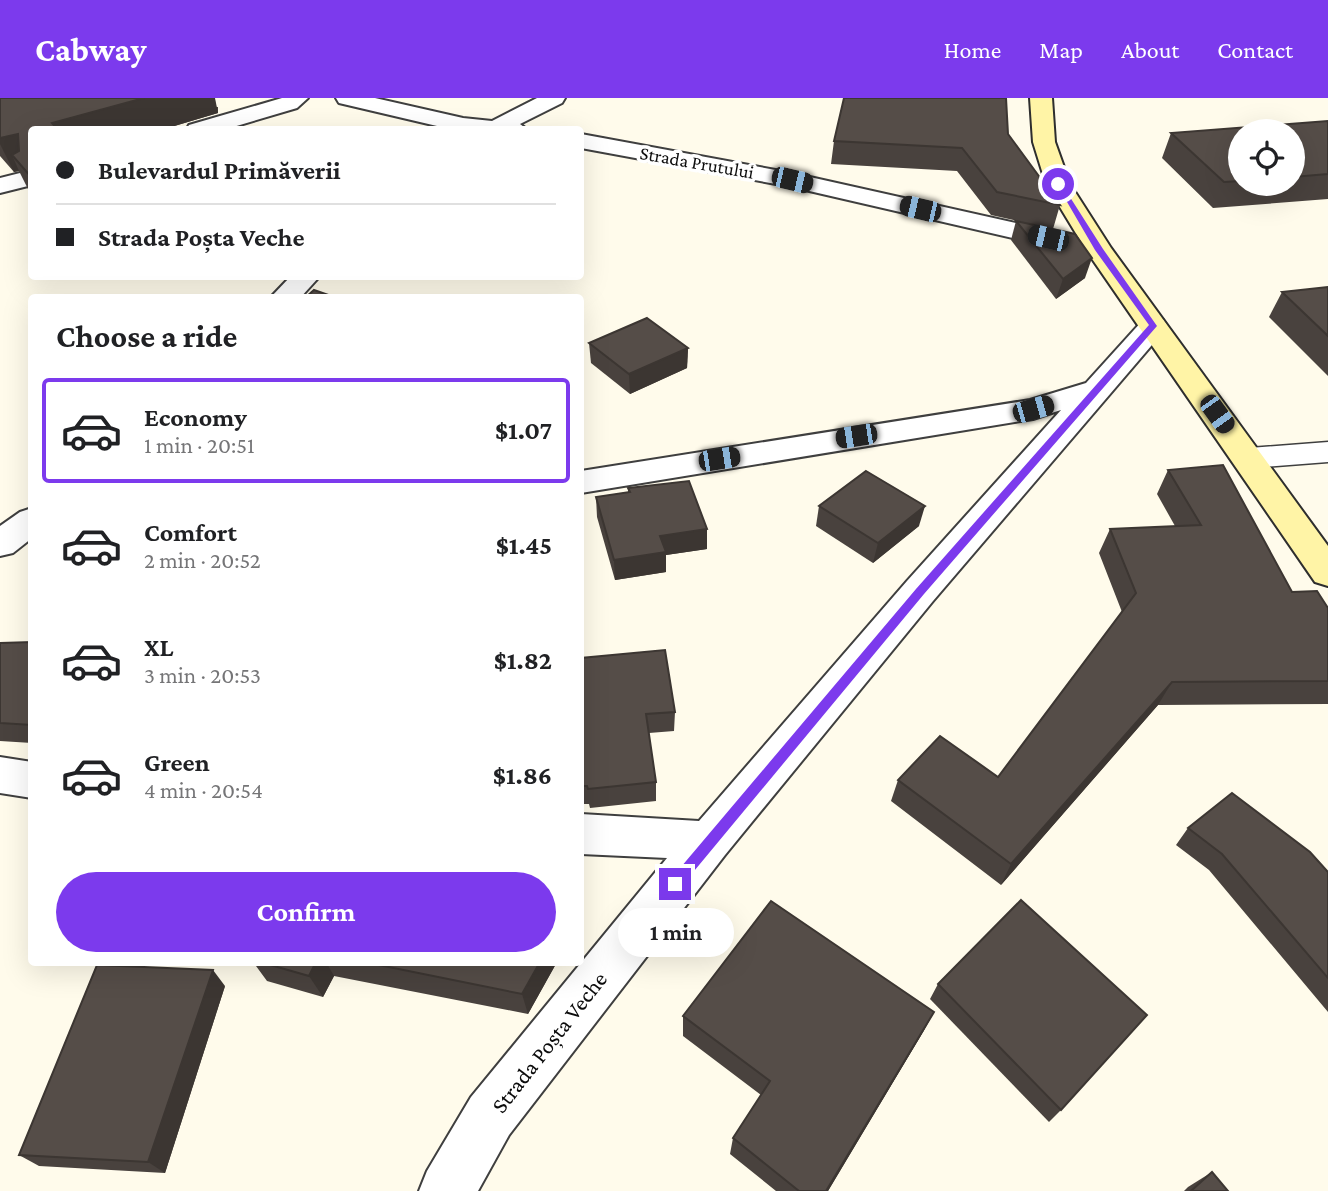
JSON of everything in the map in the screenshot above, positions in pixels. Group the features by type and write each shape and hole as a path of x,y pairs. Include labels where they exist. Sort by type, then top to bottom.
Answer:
{"main road":[{"path":"1041,98 1044,142 1058,184 1099,250 1328,573"}],"street":[{"path":"211,126 289,103 297,98"},
{"path":"347,98 476,126"},
{"path":"505,126 554,98"},
{"name":"Strada Prutului","path":"584,142 792,180 1099,250"},
{"path":"0,186 28,178"},
{"path":"287,294 303,280"},
{"name":"Strada Poșta Veche","path":"447,1191 490,1116 709,841 920,592 1153,326"},
{"path":"584,482 1033,409 1100,388"},
{"path":"0,544 28,523"},
{"path":"0,552 28,550"},
{"path":"0,775 28,779"},
{"path":"584,834 709,841"}],"lane":[{"path":"1249,458 1328,452"}],"building":[{"path":"0,98 144,98 52,123 55,126 28,126 28,173 12,155 19,151 18,134 0,138"},
{"path":"844,98 1006,98 1008,134 1060,205 997,192 962,148 834,141"},
{"path":"1328,121 1328,174 1305,176 1305,123"},
{"path":"1228,129 1228,182 1224,182 1171,133"},
{"path":"1016,221 1075,234 1092,258 1063,279"},
{"path":"1328,287 1328,336 1282,292"},
{"path":"314,290 326,294 310,294"},
{"path":"647,318 688,348 629,374 589,343"},
{"path":"1223,465 1292,592 1317,591 1328,608 1328,681 1172,682 1011,864 898,780 940,736 998,777 1136,593 1110,529 1201,525 1168,470"},
{"path":"866,471 925,506 878,543 819,506"},
{"path":"689,481 707,529 660,536 666,552 614,560 596,497 630,492 628,488"},
{"path":"28,642 28,725 0,723 0,643"},
{"path":"665,650 675,712 646,714 656,782 588,789 584,786 584,658"},
{"path":"1232,793 1310,852 1328,872 1328,978 1222,854 1188,828"},
{"path":"1021,900 1147,1015 1061,1110 938,984"},
{"path":"771,901 934,1012 826,1191 799,1191 733,1138 770,1081 683,1016"},
{"path":"97,966 213,970 148,1162 19,1155"},
{"path":"274,966 314,966 309,976"},
{"path":"384,966 538,966 522,994"},
{"path":"1212,1172 1228,1191 1191,1191"}],"route":[{"path":"675,884 920,592 1153,326 1099,250 1058,184"}]}
